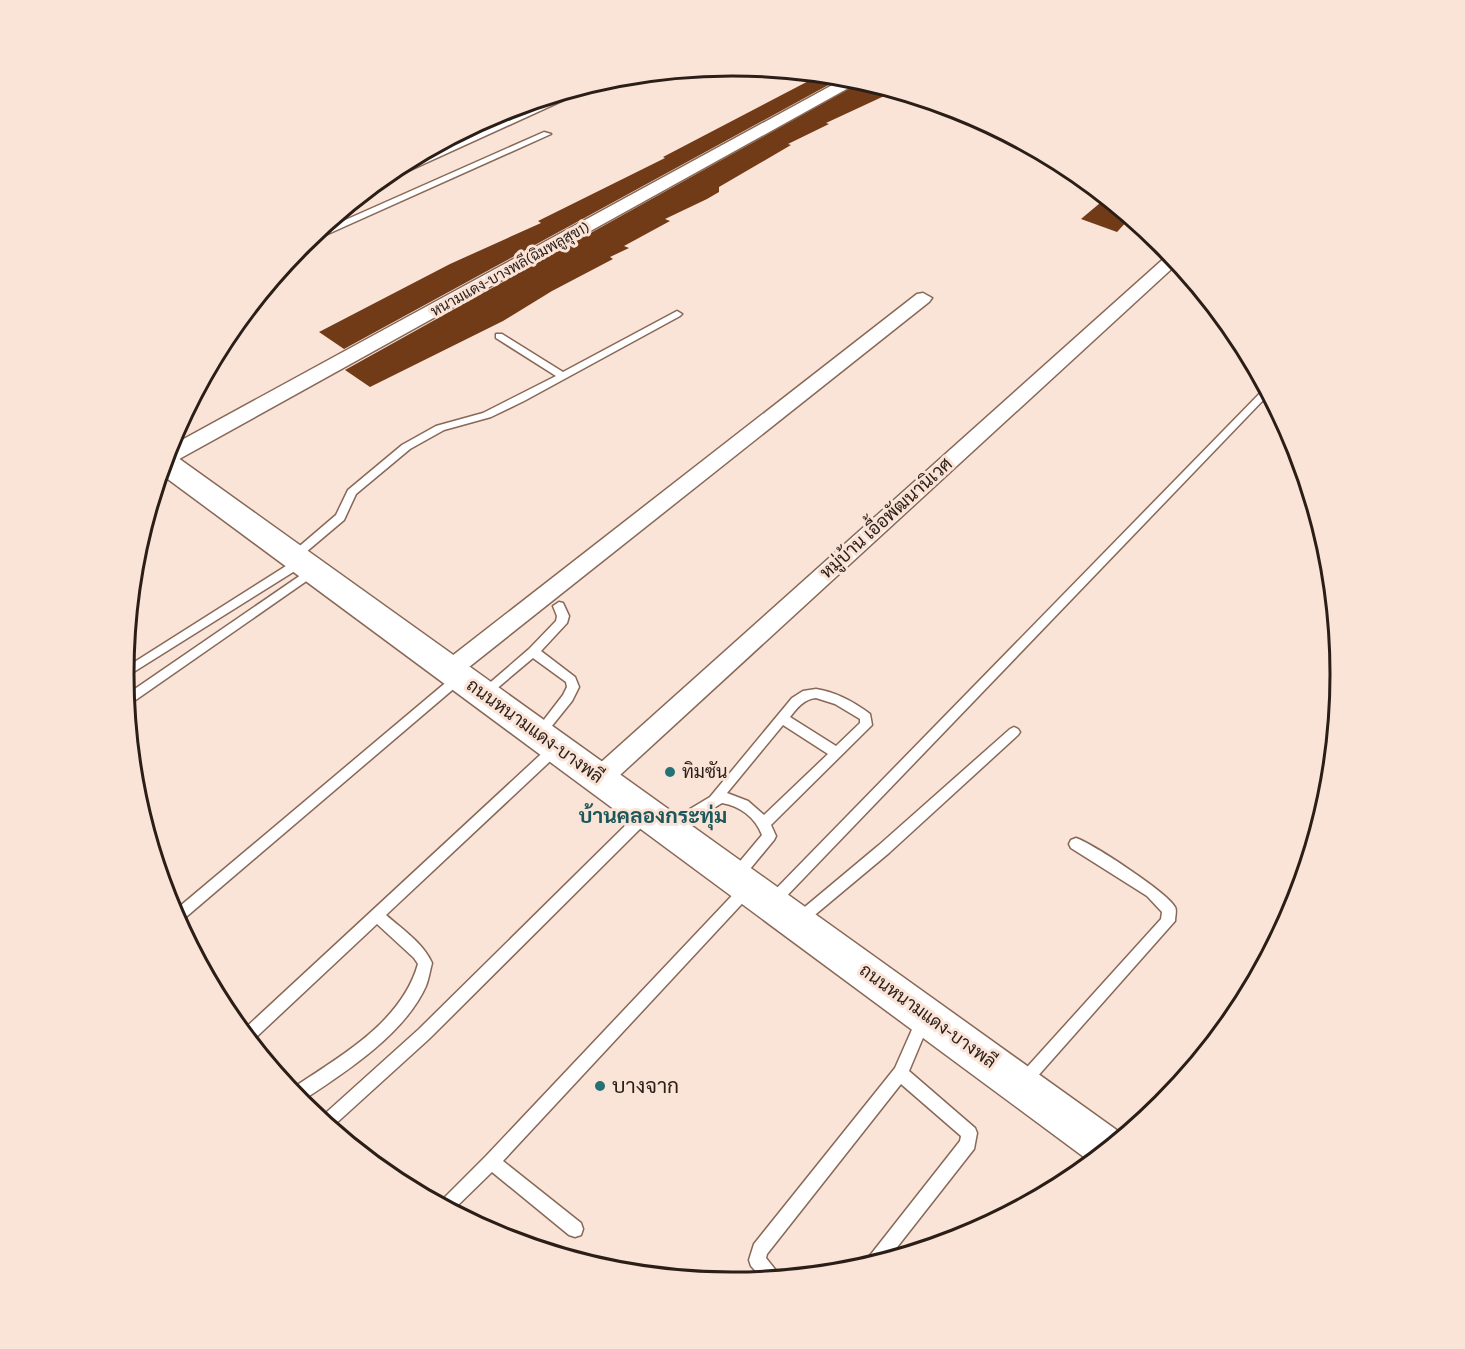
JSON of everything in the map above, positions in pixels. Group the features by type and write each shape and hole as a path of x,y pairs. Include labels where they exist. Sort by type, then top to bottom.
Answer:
{"main road":[{"name":"ถนนหนามแดง-บางพลี","path":"172,466 1103,1144"}],"street":[{"name":"หนามแดง-บางพลี(ฉิมพลูสุข1)","path":"177,453 841,87"},
{"name":"หมู่บ้าน เอื้อพัฒนานิเวศ","path":"599,779 1166,264"},
{"path":"465,680 923,298"}],"lane":[{"path":"440,153 546,106"},
{"path":"335,227 547,134"},
{"path":"135,695 303,563 340,517 352,492 406,447 440,428 487,415 676,314"},
{"path":"500,336 563,376"},
{"path":"451,1202 764,896 1261,396"},
{"path":"134,668 303,563"},
{"path":"184,912 465,680 533,652 561,622 563,616 559,606"},
{"path":"252,1031 377,915 548,741 573,687 571,680 533,652"},
{"path":"715,799 796,701 810,694 822,695 855,708 866,717 866,725 765,822"},
{"path":"782,718 837,753"},
{"path":"764,896 884,849 1014,732"},
{"path":"331,1117 659,820 720,797 749,807 765,822 769,836 764,896"},
{"path":"1021,1084 1168,921 1169,910 1152,892 1076,844"},
{"path":"303,1090 397,1019 420,982 425,963 419,954 377,915"},
{"path":"767,1271 757,1260 760,1250 900,1073 926,1014"},
{"path":"883,1253 968,1144 969,1138 969,1133 900,1073"},
{"path":"492,1162 575,1229"}],"building":[{"path":"807,82 829,85 344,349 319,332 450,264 541,223 538,221 665,158 663,157"},
{"path":"850,88 884,96 826,123 829,124 788,144 791,145 719,187 719,192 665,219 670,221 624,246 629,248 610,257 613,259 552,291 503,321 370,387 345,370"},
{"path":"1100,203 1125,223 1117,232 1081,219"}],"place":[{"name":"ทิมซัน","path":"670,772"},
{"name":"บางจาก","path":"600,1086"}],"district":[{"name":"บ้านคลองกระทุ่ม","path":"653,816"}]}
